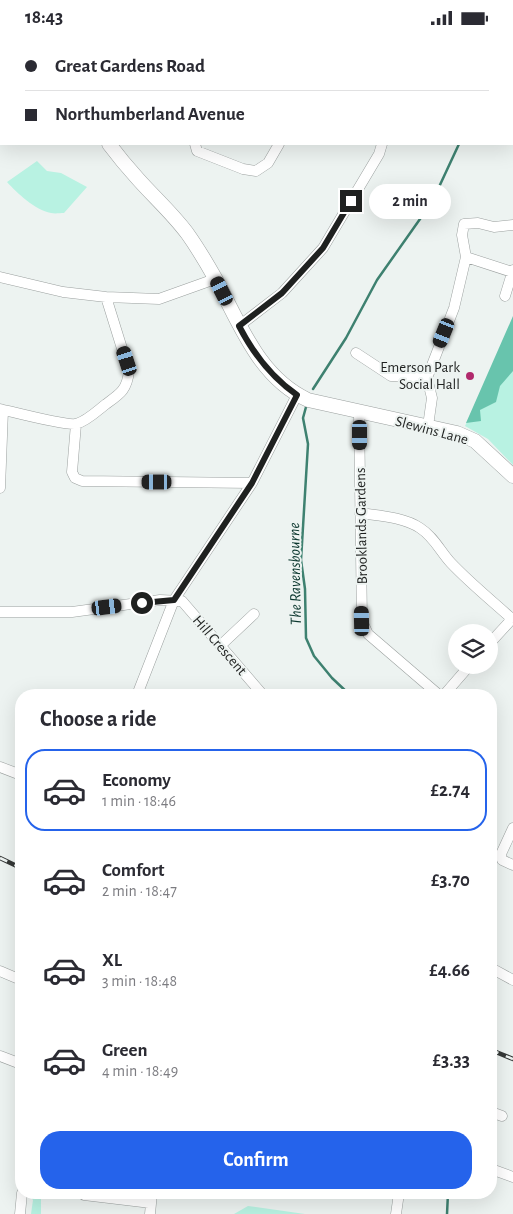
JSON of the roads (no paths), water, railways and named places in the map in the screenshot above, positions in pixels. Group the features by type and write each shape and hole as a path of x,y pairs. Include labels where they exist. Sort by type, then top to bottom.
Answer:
{"street":[{"name":"Slewins Lane","path":"110,145 186,232 215,279 253,349 281,383 297,395 315,402 457,433 475,441 513,476"},
{"path":"195,145 197,151 243,169 256,171 268,163 278,145"},
{"path":"239,326 282,293 323,248 379,154 382,145"},
{"path":"428,426 432,398 426,378 454,308 466,257 462,235 464,224 478,223 494,227 513,225"},
{"path":"466,257 513,271 505,296"},
{"path":"0,277 63,292 106,297 159,299 215,279"},
{"path":"0,488 1,409 63,423 76,424 123,392 128,382 129,371 106,297"},
{"path":"356,353 391,376 426,378"},
{"path":"139,689 174,600 252,483 297,395"},
{"name":"Brooklands Gardens","path":"360,412 362,621 368,634 432,689"},
{"path":"76,424 72,471 75,479 82,481 252,483"},
{"path":"360,513 404,521 420,527 434,539 448,560 512,618 498,634"},
{"path":"0,612 72,612 174,600"},
{"name":"Hill Crescent","path":"174,600 182,601 258,689"},
{"path":"221,645 254,614"},
{"path":"449,689 462,674"},
{"path":"0,767 15,773"},
{"path":"513,827 501,853 502,860 513,865"},
{"path":"0,971 15,977"},
{"path":"497,971 513,980"},
{"path":"0,1056 15,1062"},
{"path":"497,1114 502,1116"},
{"path":"497,1171 513,1177"},
{"path":"20,1214 21,1199"},
{"path":"118,1199 151,1203"},
{"path":"396,1214 398,1199"}],"waterway":[{"name":"The Ravensbourne","path":"313,389 346,338 377,280 432,202 459,145"},
{"name":"The Ravensbourne","path":"306,407 303,418 308,444 301,560 305,589 306,638 314,656 344,689"},
{"name":"The Ravensbourne","path":"447,1214 448,1199"}],"railway":[{"path":"0,858 15,865"},
{"path":"497,1052 513,1059"}],"place":[{"name":"Emerson Park Social Hall","path":"470,376"}]}
